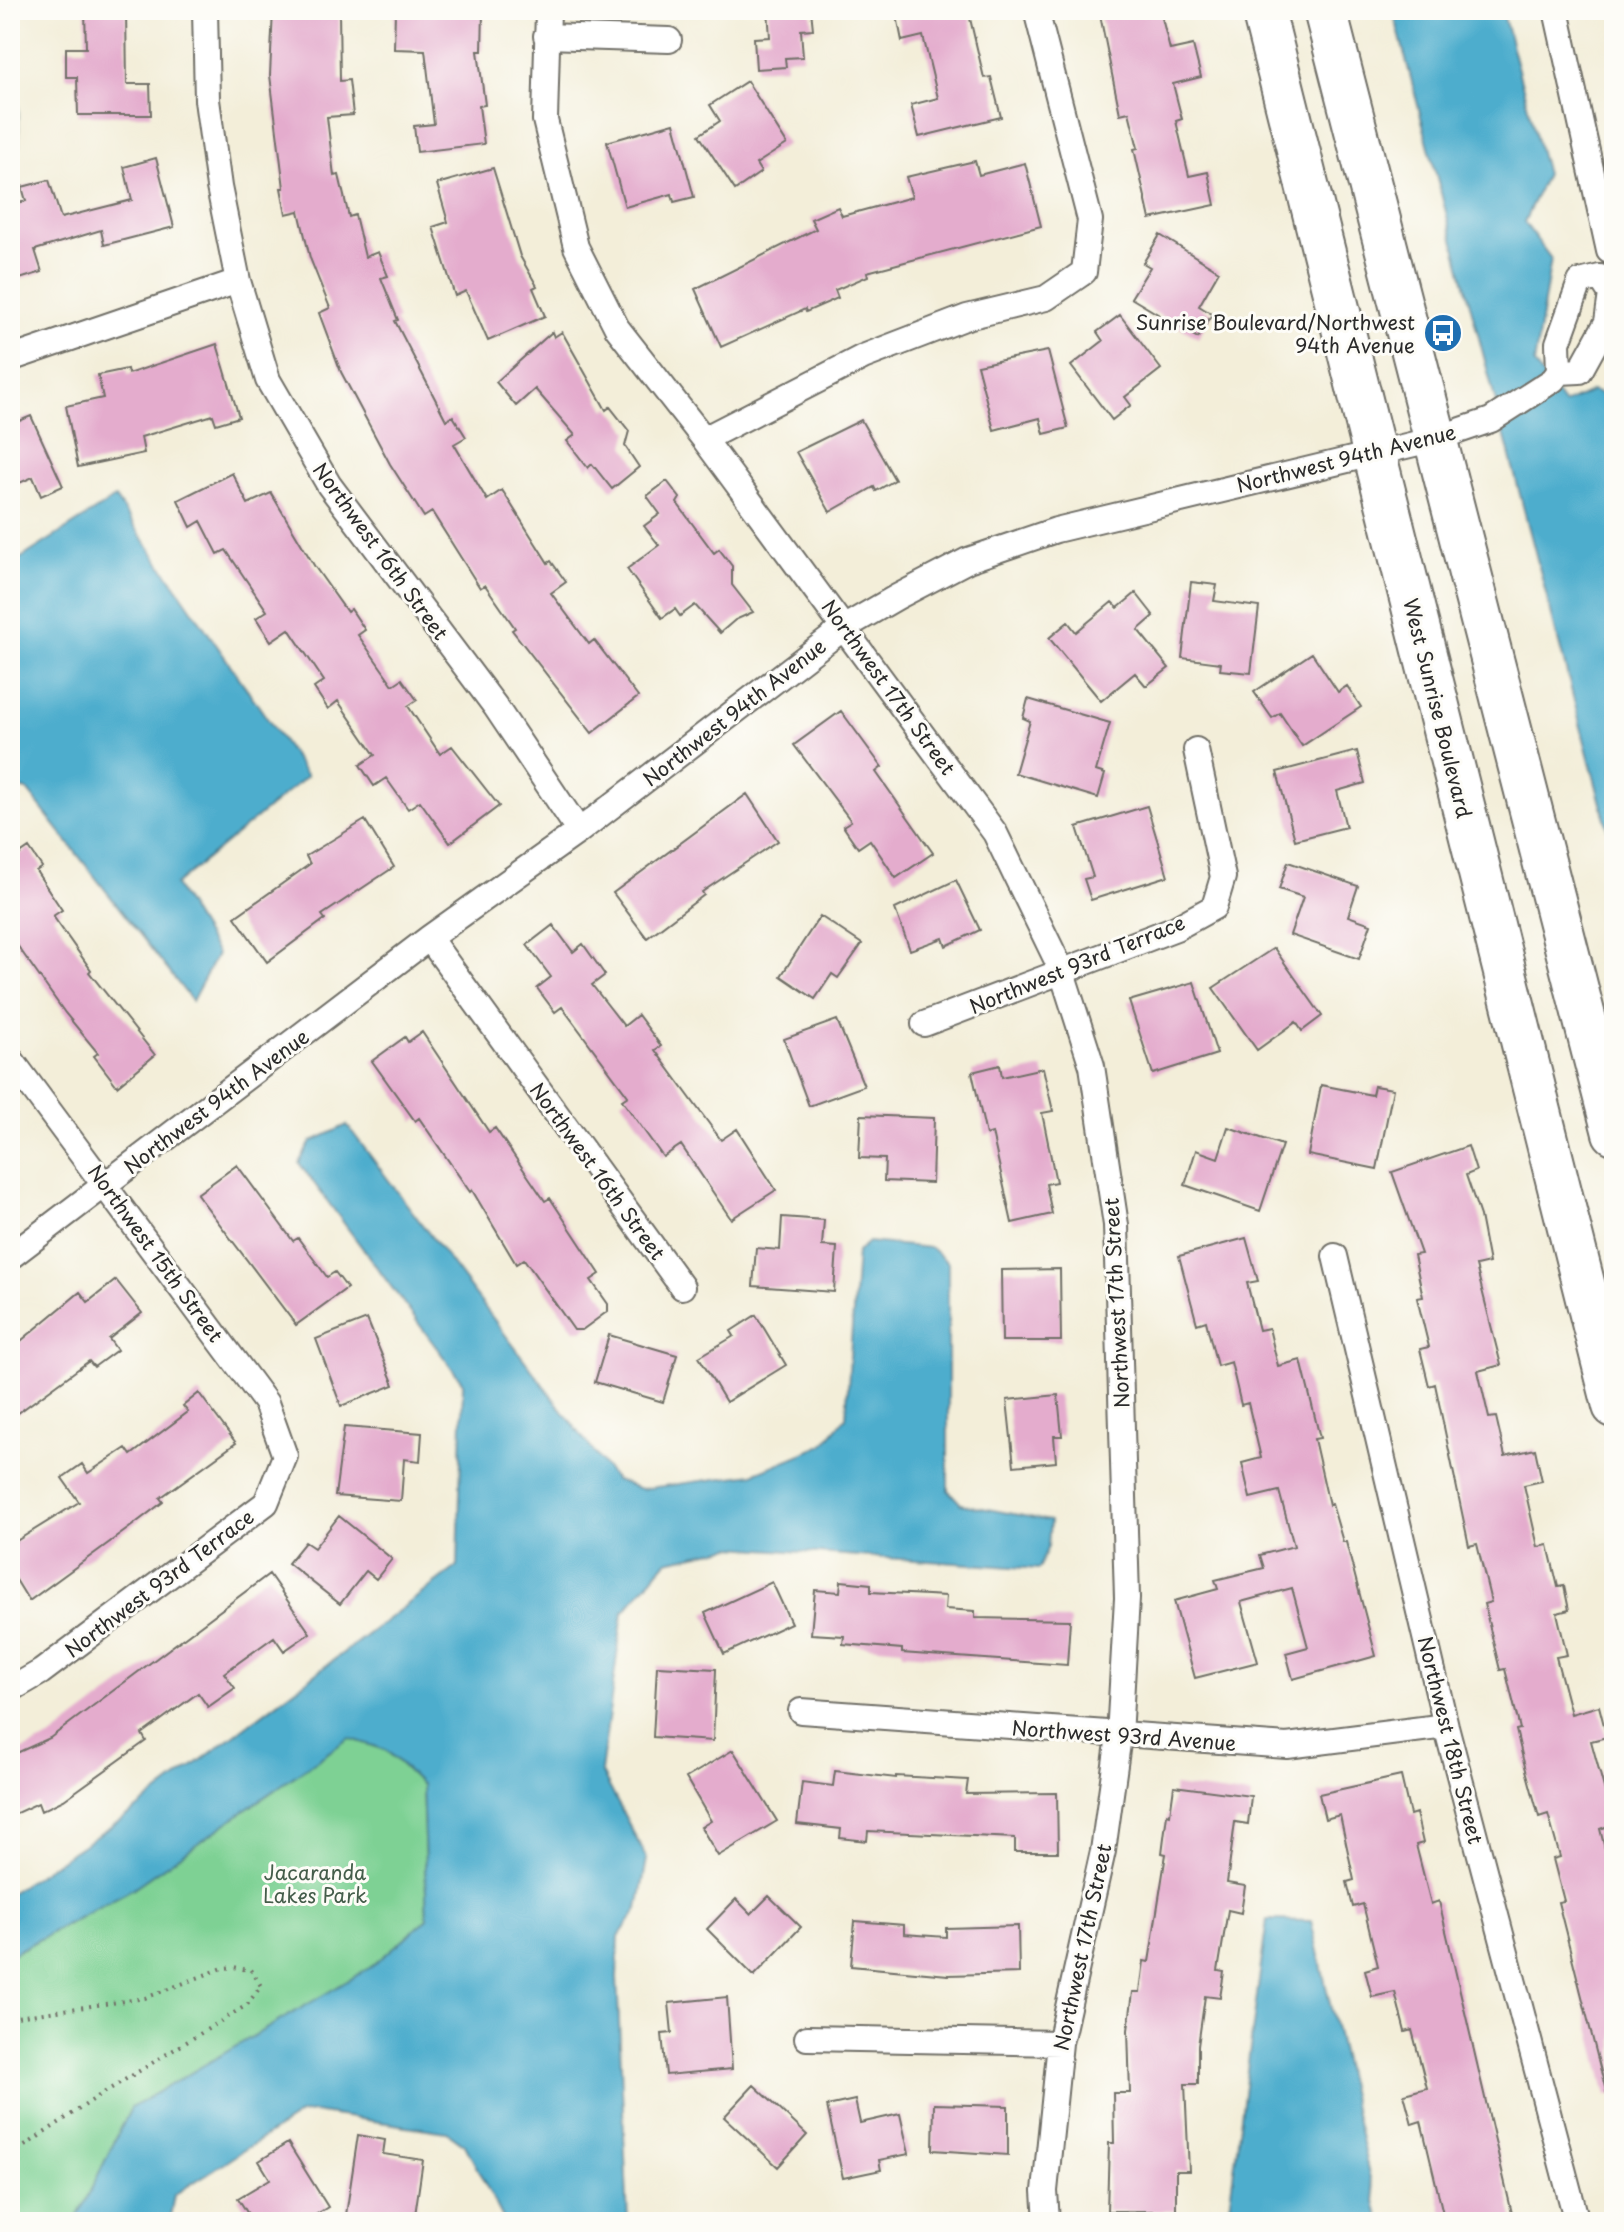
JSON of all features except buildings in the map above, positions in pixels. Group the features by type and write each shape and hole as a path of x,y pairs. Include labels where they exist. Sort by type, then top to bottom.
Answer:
{"highway":[{"name":"West Sunrise Boulevard","path":"1263,10 1612,1394"},
{"path":"1325,10 1614,1133"}],"street":[{"name":"Northwest 16th Street","path":"205,10 207,100 219,187 238,281 268,380 329,485 495,706 579,831"},
{"name":"Northwest 17th Street","path":"548,10 545,120 576,247 617,328 845,627 995,833 1061,969 1092,1066 1116,1225 1127,1598 1119,1736 1103,1851 1060,2043 1045,2191 1047,2222"},
{"path":"704,439 863,357 967,317 1046,298 1084,272 1090,220 1036,10"},
{"path":"1556,10 1611,251 1600,277 1580,282 1558,343 1556,376"},
{"path":"546,36 669,40"},
{"name":"Northwest 94th Avenue","path":"10,1257 429,938 579,831 845,627 968,560 1056,530 1374,455 1491,420 1556,376 1580,371 1607,322 1611,294 1600,277"},
{"path":"10,359 238,281"},
{"name":"Northwest 93rd Terrace","path":"924,1024 1061,969 1176,928 1214,907 1223,877 1196,750"},
{"name":"Northwest 16th Street","path":"429,938 682,1287"},
{"name":"Northwest 15th Street","path":"10,1058 266,1403 285,1456"},
{"name":"Northwest 18th Street","path":"1335,1256 1446,1726 1577,2222"},
{"name":"Northwest 93rd Terrace","path":"10,1690 41,1672 266,1503 285,1456"},
{"name":"Northwest 93rd Avenue","path":"801,1711 1287,1746 1446,1726"},
{"path":"807,2038 1060,2043"}],"path":[{"path":"10,2018 145,1998 234,1967 252,1971 261,1986 247,2005 100,2095 10,2156"}],"green space":[{"name":"Jacaranda Lakes Park","path":"349,1738 386,1750 422,1785 427,1919 75,2222 10,2222 10,1955 132,1889"}],"water":[{"path":"10,10 16,10 19,146 10,150"},
{"path":"1393,10 1502,10 1546,174 1524,222 1551,259 1534,364 1564,404 1592,391 1614,399 1614,853"},
{"path":"115,498 307,776 175,885 217,954 192,1001 27,790 10,786 10,565"},
{"path":"347,1125 615,1480 641,1489 753,1474 823,1445 846,1417 857,1252 868,1242 931,1248 948,1263 948,1490 961,1504 1050,1521 1048,1546 1039,1569 732,1547 667,1561 623,1612 601,1771 647,1859 638,1909 619,1936 617,1977 628,2222 505,2222 465,2145 447,2132 313,2112 300,2114 174,2195 169,2222 75,2222 131,2108 371,1967 427,1919 422,1785 386,1750 349,1738 132,1889 10,1955 10,1893 130,1814 458,1566 463,1383 299,1163 311,1142"},
{"path":"1267,1920 1311,1921 1380,2222 1227,2222"}],"place":[{"name":"Sunrise Boulevard/Northwest 94th Avenue","path":"1443,333"}]}
